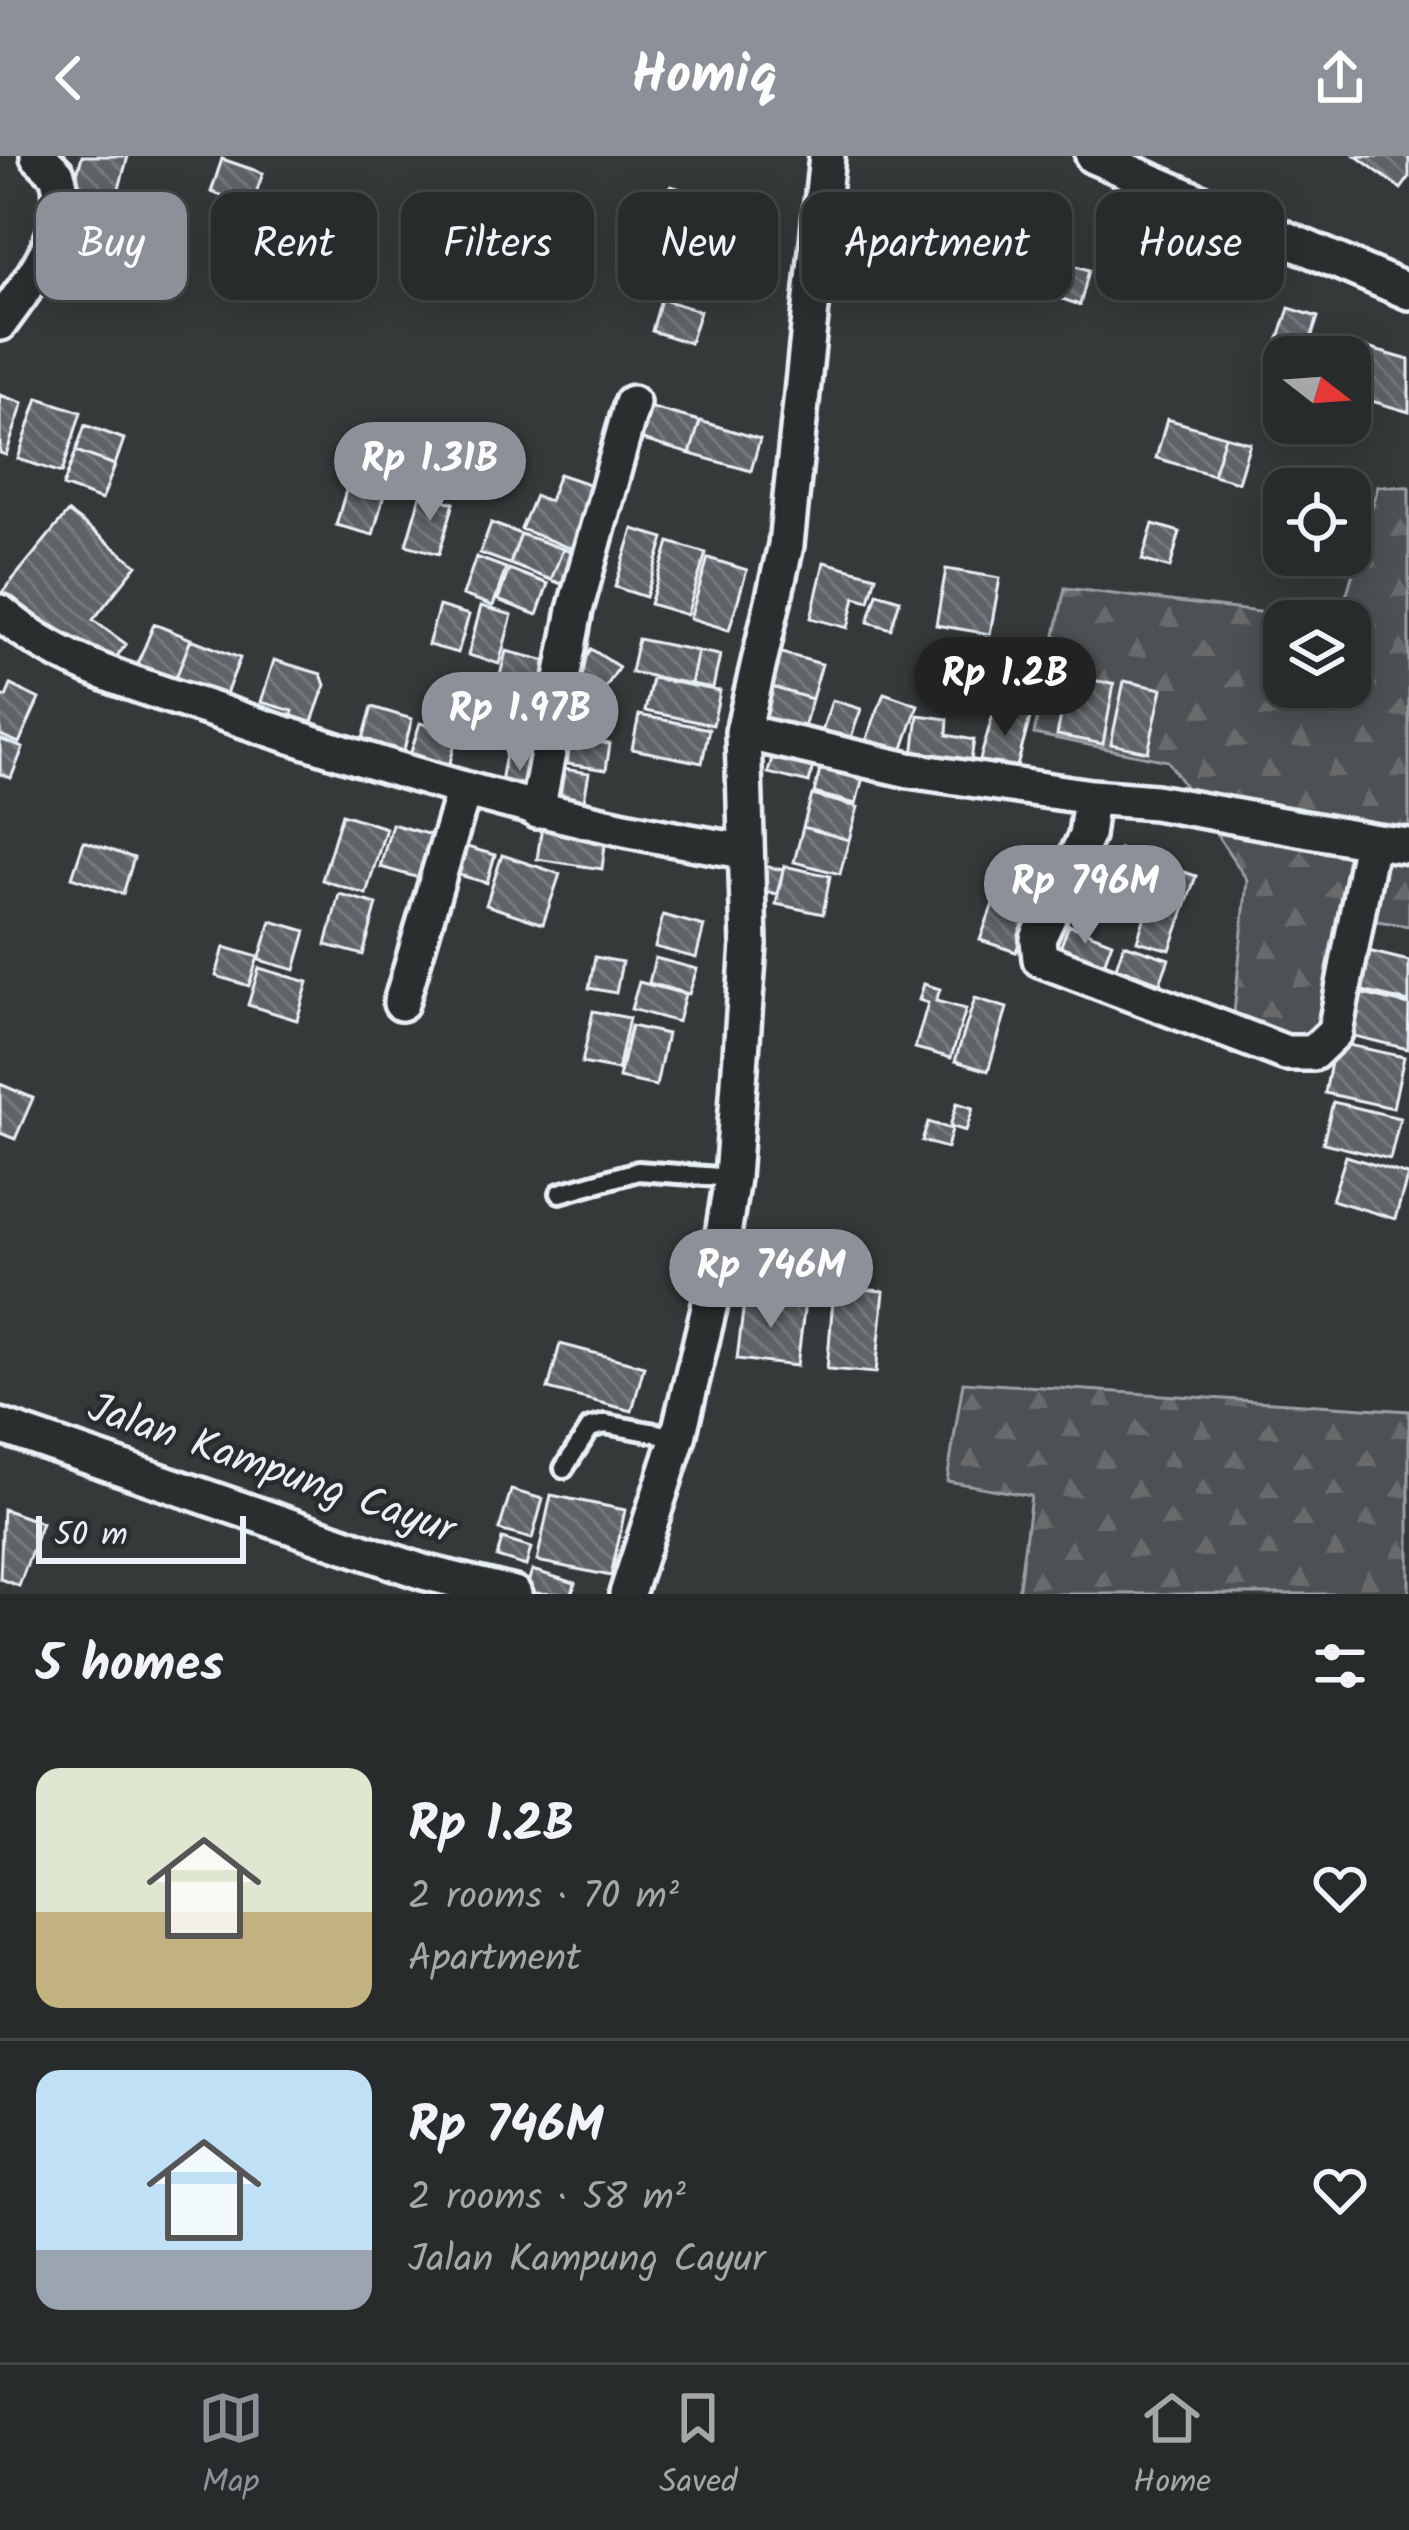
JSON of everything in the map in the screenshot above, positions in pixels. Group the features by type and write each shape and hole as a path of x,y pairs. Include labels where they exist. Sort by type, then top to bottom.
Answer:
{"street":[{"path":"0,322 41,267 59,210 62,188 57,174 38,156"},
{"path":"627,1594 678,1437 716,1279 732,1178 749,945 743,731 786,545 818,198 827,156"},
{"path":"1093,156 1171,170 1403,289 1409,254"},
{"path":"537,811 575,610 632,403"},
{"path":"0,612 73,662 464,790 537,811 744,851"},
{"path":"743,731 909,770 1155,802 1409,846"},
{"path":"401,1003 464,790"},
{"path":"1091,796 1086,836 1038,939 1040,958 1286,1053 1313,1053 1328,1045 1334,1032 1371,841"},
{"name":"Jalan Kampung Cayur","path":"0,1426 419,1583 514,1594"}],"lane":[{"path":"560,1193 638,1171 732,1178"},
{"path":"564,1468 590,1427 605,1424 678,1437"}],"green space":[{"path":"1378,486 1409,487 1409,926 1357,918 1314,1066 1230,1054 1247,880 1168,761 1034,734 1065,588 1263,612 1263,708 1371,708 1371,600 1345,600 1352,576 1371,576 1371,510"},
{"path":"963,1382 1409,1411 1409,1594 1018,1594 1031,1496 947,1481"}],"building":[{"path":"82,156 128,156 118,192 72,192"},
{"path":"1356,156 1409,156 1409,178 1401,189"},
{"path":"222,159 263,173 256,192 211,192"},
{"path":"1072,265 1089,270 1080,305 1065,300 1072,300"},
{"path":"661,300 700,311 690,343 652,331"},
{"path":"1289,308 1318,317 1312,336 1280,336"},
{"path":"1371,349 1409,360 1409,412 1371,401"},
{"path":"0,395 23,403 6,455 0,453"},
{"path":"38,398 81,412 62,473 18,459"},
{"path":"645,406 700,421 690,454 636,438"},
{"path":"1167,419 1225,436 1213,475 1156,458"},
{"path":"700,421 760,439 751,471 690,454"},
{"path":"85,425 124,439 115,465 76,451"},
{"path":"1225,436 1250,443 1238,482 1213,475"},
{"path":"76,451 115,465 102,500 63,486"},
{"path":"351,473 387,484 373,535 336,525"},
{"path":"559,474 595,486 582,553 521,529 535,496 549,501"},
{"path":"421,493 454,503 439,554 406,545"},
{"path":"68,512 137,565 93,620 126,644 112,663 81,642 75,651 0,595"},
{"path":"491,523 521,534 510,564 480,553"},
{"path":"1153,524 1180,532 1170,568 1142,560"},
{"path":"633,529 664,538 646,597 615,587"},
{"path":"521,534 563,549 551,580 510,564"},
{"path":"669,542 706,553 687,615 650,604"},
{"path":"563,549 581,556 570,587 551,580"},
{"path":"476,557 506,568 493,606 463,595"},
{"path":"708,558 747,570 729,630 690,618"},
{"path":"824,562 876,576 869,601 855,597 848,628 811,618"},
{"path":"509,569 548,584 537,615 498,600"},
{"path":"946,569 1000,578 990,634 936,625"},
{"path":"877,593 900,600 891,629 868,622"},
{"path":"439,606 469,615 458,653 428,645"},
{"path":"481,606 512,615 499,664 468,655"},
{"path":"154,624 191,639 172,688 134,673"},
{"path":"986,638 1016,643 1011,672 981,667"},
{"path":"191,639 240,658 221,707 172,688"},
{"path":"638,639 698,651 691,684 631,672"},
{"path":"591,649 619,667 597,701 569,683"},
{"path":"506,651 560,664 552,697 498,684"},
{"path":"698,651 720,655 713,688 691,684"},
{"path":"775,651 822,664 812,699 765,685"},
{"path":"274,660 321,674 325,685 308,733 288,728 293,711 261,702"},
{"path":"1069,676 1114,684 1103,744 1057,735"},
{"path":"652,678 720,691 713,725 645,711"},
{"path":"1124,681 1162,689 1148,752 1111,744"},
{"path":"11,685 39,699 19,743 0,735 0,695 6,697"},
{"path":"765,685 812,699 801,738 754,725"},
{"path":"503,689 546,700 536,740 493,729"},
{"path":"884,693 918,705 901,754 866,741"},
{"path":"832,700 861,709 847,749 819,740"},
{"path":"996,704 1031,714 1015,774 979,763"},
{"path":"372,707 412,719 399,769 367,761 372,741 363,739"},
{"path":"639,715 709,729 702,763 632,749"},
{"path":"918,715 948,719 947,735 974,740 969,773 912,764"},
{"path":"420,723 458,733 445,781 416,774 420,758 410,755"},
{"path":"571,738 610,744 606,770 567,764"},
{"path":"0,739 23,748 11,778 0,774"},
{"path":"508,744 543,751 533,804 498,797"},
{"path":"775,746 815,756 809,783 768,773"},
{"path":"823,758 865,769 856,804 814,793"},
{"path":"557,768 589,773 582,811 550,806"},
{"path":"812,795 858,807 849,840 803,827"},
{"path":"342,814 386,828 366,894 322,880"},
{"path":"543,820 607,829 602,869 537,859"},
{"path":"392,824 438,837 426,880 380,867"},
{"path":"803,827 849,840 840,874 794,862"},
{"path":"84,841 134,858 123,894 72,877"},
{"path":"460,845 495,855 487,883 452,873"},
{"path":"1119,849 1139,856 1132,877 1112,870"},
{"path":"502,855 560,874 543,924 486,905"},
{"path":"1143,858 1196,876 1170,950 1137,941 1146,913 1142,893 1132,889"},
{"path":"1030,859 1059,871 1047,906 1033,902 1016,952 980,940 1004,873"},
{"path":"764,866 783,870 777,894 759,890"},
{"path":"784,866 830,876 823,914 776,904"},
{"path":"339,894 377,904 363,955 326,945"},
{"path":"663,915 704,926 696,958 655,947"},
{"path":"271,921 306,931 295,970 259,960"},
{"path":"1069,925 1112,942 1102,969 1058,953"},
{"path":"1124,944 1169,959 1160,983 1116,967"},
{"path":"224,947 258,957 249,986 216,976"},
{"path":"1364,950 1409,961 1409,1002 1354,989"},
{"path":"595,957 622,962 616,993 589,988"},
{"path":"655,958 697,969 689,994 649,983"},
{"path":"259,968 308,982 297,1020 248,1005"},
{"path":"639,982 685,994 678,1022 631,1009"},
{"path":"924,984 940,989 936,1001 966,1009 951,1058 915,1048 928,1003 919,1000"},
{"path":"1355,992 1409,1005 1408,1049 1346,1034"},
{"path":"975,998 1007,1008 988,1071 955,1061"},
{"path":"593,1011 629,1018 618,1070 582,1063"},
{"path":"631,1026 667,1034 656,1086 619,1078"},
{"path":"1335,1042 1404,1057 1393,1108 1325,1093"},
{"path":"0,1084 33,1098 15,1139 0,1133"},
{"path":"1333,1102 1400,1118 1390,1159 1323,1143"},
{"path":"957,1103 973,1108 966,1131 950,1126"},
{"path":"928,1122 952,1129 947,1148 922,1141"},
{"path":"1346,1156 1408,1175 1395,1219 1332,1200"},
{"path":"834,1287 884,1291 876,1373 827,1369"},
{"path":"745,1295 805,1302 797,1366 737,1359"},
{"path":"560,1344 644,1366 632,1411 548,1389"},
{"path":"511,1490 543,1499 532,1539 499,1530"},
{"path":"551,1495 625,1510 611,1576 537,1561"},
{"path":"3,1509 42,1523 19,1586 0,1579"},
{"path":"502,1539 531,1548 526,1566 497,1557"},
{"path":"532,1570 575,1583 572,1594 525,1593"}]}
